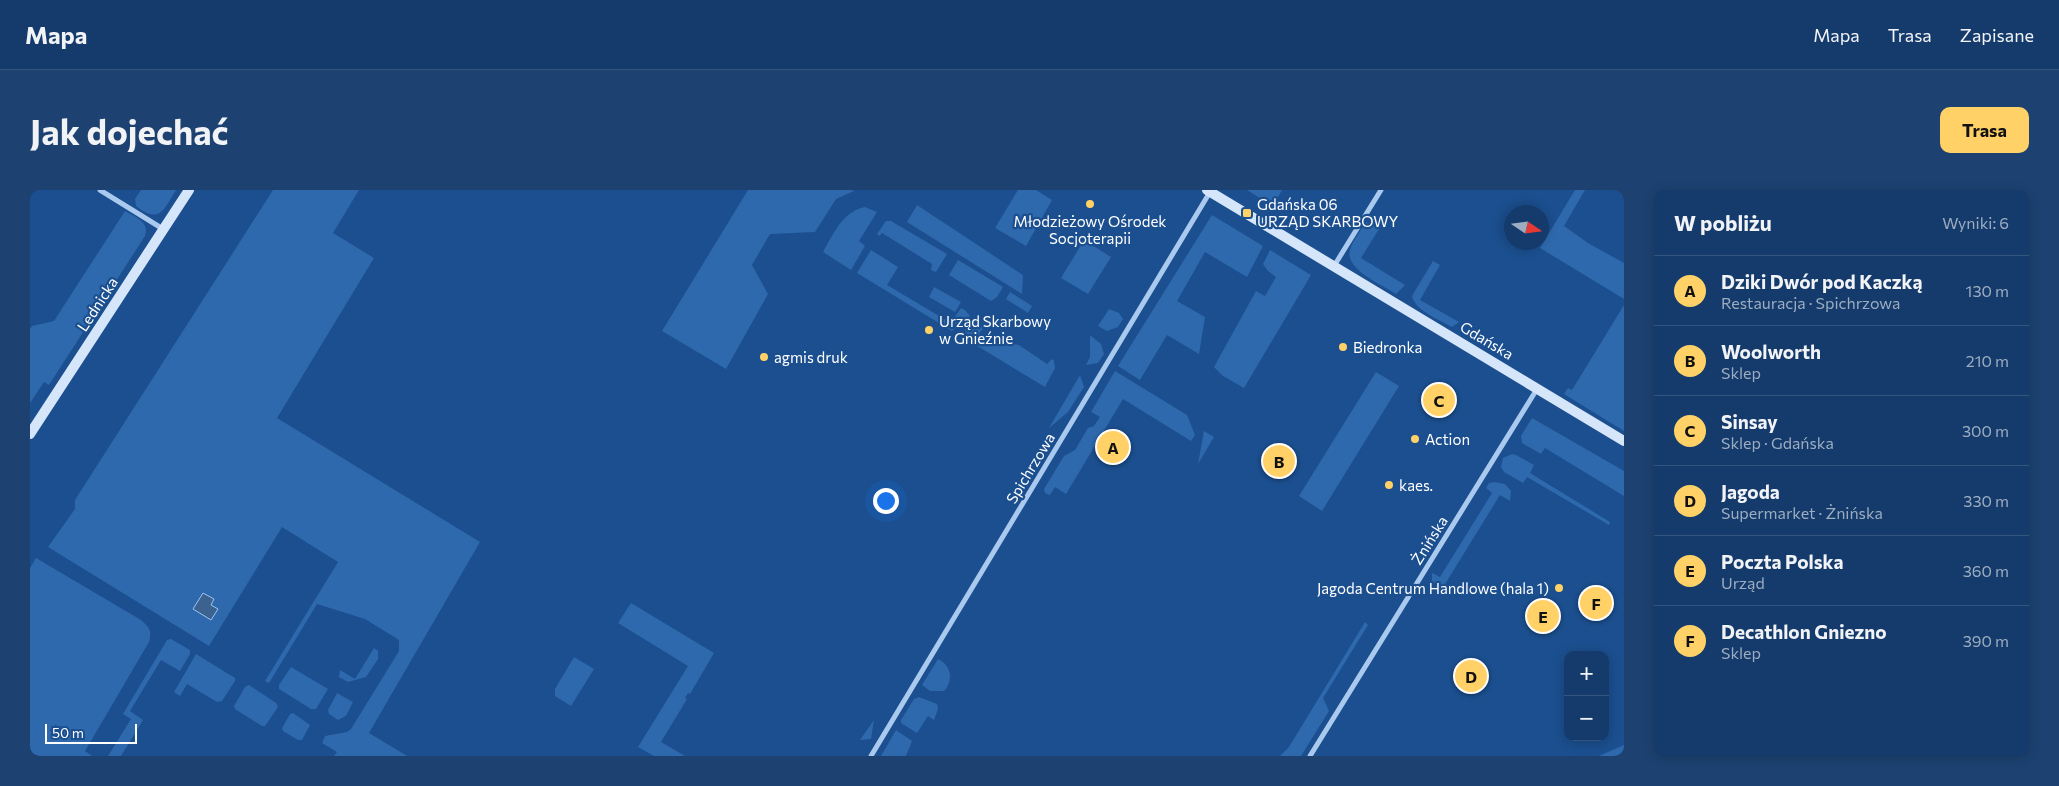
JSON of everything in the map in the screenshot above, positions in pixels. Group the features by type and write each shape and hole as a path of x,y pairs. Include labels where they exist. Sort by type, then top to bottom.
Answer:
{"street":[{"path":"100,190 164,229"},
{"name":"Lednicka","path":"30,434 189,190"},
{"path":"1334,266 1381,190"},
{"name":"Gdańska","path":"1208,191 1624,441"},
{"name":"Spichrzowa","path":"871,756 1208,191"},
{"name":"Żnińska","path":"1310,756 1537,388"}],"shaded area":[{"path":"141,190 176,190 160,212 151,214 144,212 136,206 135,199"},
{"path":"273,190 359,190 333,233 374,258 277,418 480,542 369,733 407,756 334,756 337,752 322,743 325,736 347,732 351,729 399,651 399,640 365,619 317,604 269,683 265,681 338,562 282,527 209,646 48,547 75,509 75,500"},
{"path":"748,190 854,191 836,199 815,232 770,234 752,265 768,294 726,369 662,331"},
{"path":"1018,190 1036,190 1052,200 1026,246 995,228"},
{"path":"1247,190 1282,190 1273,206"},
{"path":"1575,190 1585,190 1564,226 1588,243 1624,263 1624,299 1543,250 1549,250 1549,233"},
{"path":"917,205 1023,275 1022,294 907,222"},
{"path":"865,207 877,212 859,241 865,246 851,270 823,252 845,218 850,213"},
{"path":"125,211 144,224 145,236 49,385 44,382 30,403 30,329 32,326 54,321"},
{"path":"1212,215 1263,246 1247,277 1205,252 1177,301 1205,317 1199,354 1167,335 1140,380 1118,366"},
{"path":"886,221 891,221 947,254 936,272 931,270 932,264 882,233 879,236 877,234"},
{"path":"1366,222 1379,229 1361,258 1405,285 1396,294 1358,270 1350,257 1353,243"},
{"path":"1084,240 1111,257 1088,294 1061,278"},
{"path":"871,250 898,267 887,285 951,323 961,308 970,316 952,331 857,273"},
{"path":"1270,250 1311,275 1244,388 1223,376 1214,367 1256,291 1265,296 1276,277 1263,264"},
{"path":"958,260 1003,287 997,297 991,301 949,275"},
{"path":"1433,261 1440,265 1420,300 1459,322 1452,327 1423,311 1412,296"},
{"path":"934,287 961,302 955,312 929,297"},
{"path":"1010,292 1032,306 1028,313 1006,299"},
{"path":"1624,305 1624,431 1564,394 1568,388 1572,390"},
{"path":"1109,309 1119,313 1123,319 1118,327 1107,331 1098,326"},
{"path":"976,321 983,328 979,334 996,342 1019,345 1047,364 1052,359 1055,368 1045,387 974,344 965,330"},
{"path":"1090,335 1101,344 1104,354 1098,363 1086,365 1090,357"},
{"path":"1115,371 1187,415 1195,435 1191,441 1123,399 1066,494 1055,487 1050,495 1045,493 1044,489 1064,456 1075,450 1088,428 1094,426 1100,417 1091,412"},
{"path":"1376,372 1399,386 1322,511 1299,496"},
{"path":"1080,375 1084,387 1068,412 1049,428"},
{"path":"1532,418 1624,471 1624,496 1545,448 1541,454 1522,443 1521,436"},
{"path":"1204,431 1214,437 1198,464"},
{"path":"1512,454 1534,465 1530,473 1610,522 1609,525 1527,477 1523,483 1504,472 1501,467 1503,458"},
{"path":"1489,483 1505,484 1511,491 1510,501 1500,495 1442,589 1432,581 1432,573 1440,577 1492,493 1486,488"},
{"path":"36,558 141,620 150,630 149,642 85,751 92,756 30,756 30,568"},
{"path":"203,593 214,599 211,605 218,609 211,620 193,609"},
{"path":"631,603 714,653 690,694 688,693 685,698 687,699 661,742 685,756 654,756 638,747 688,666 618,623"},
{"path":"1365,622 1368,625 1323,698 1329,711 1301,756 1280,756 1289,747"},
{"path":"171,639 190,650 190,654 180,671 161,660 130,711 143,720 121,756 108,756 131,719 123,714 167,640"},
{"path":"374,648 378,651 378,659 366,677 348,682 339,677 340,670 355,679"},
{"path":"196,654 235,678 222,701 217,702 187,684 180,696 174,692"},
{"path":"574,657 594,669 571,706 555,696 555,689"},
{"path":"938,659 946,665 950,673 949,682 944,691 930,691 922,685"},
{"path":"291,667 328,689 316,709 311,709 279,689 279,685"},
{"path":"249,685 276,703 278,707 265,726 235,709 234,706 245,687"},
{"path":"337,693 353,702 346,716 338,720 329,714 328,710"},
{"path":"919,697 937,704 938,709 934,720 928,716 917,733 901,723 901,720 914,699"},
{"path":"293,713 310,725 302,740 298,740 283,731 282,728 290,714"},
{"path":"874,720 871,739 860,740"},
{"path":"896,730 912,741 906,756 881,756"},
{"path":"1624,745 1624,755 1599,756"}],"place":[{"name":"Młodzieżowy Ośrodek Socjoterapii","path":"1090,204"},
{"name":"Gdańska 06 URZĄD SKARBOWY","path":"1247,213"},
{"name":"Urząd Skarbowy w Gnieźnie","path":"929,330"},
{"name":"Biedronka","path":"1343,347"},
{"name":"agmis druk","path":"764,357"},
{"name":"Sinsay","path":"1439,400"},
{"name":"Action","path":"1415,439"},
{"name":"Dziki Dwór pod Kaczką","path":"1113,447"},
{"name":"Woolworth","path":"1279,461"},
{"name":"kaes.","path":"1389,485"},
{"name":"Jagoda Centrum Handlowe (hala 1)","path":"1559,588"},
{"name":"Decathlon Gniezno","path":"1596,603"},
{"name":"Poczta Polska","path":"1543,616"},
{"name":"Jagoda","path":"1471,676"}]}
